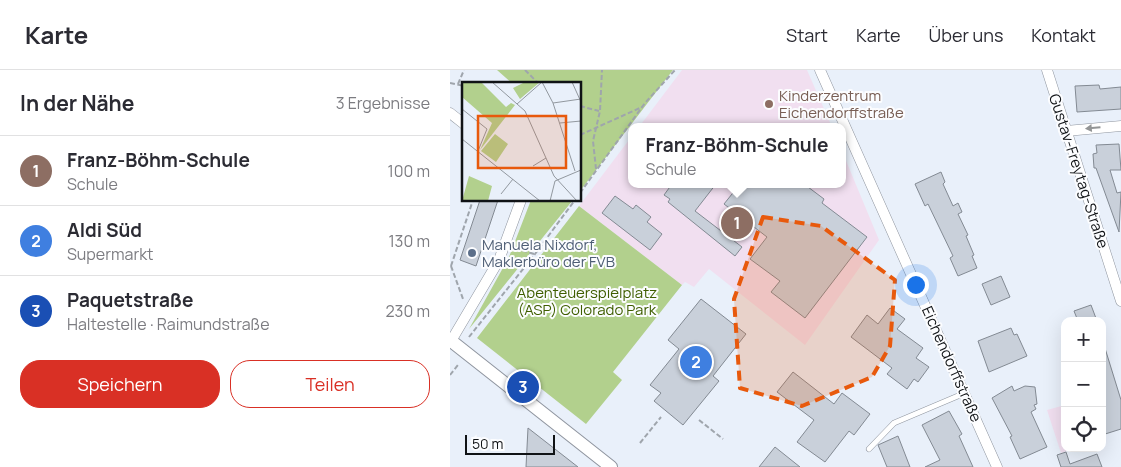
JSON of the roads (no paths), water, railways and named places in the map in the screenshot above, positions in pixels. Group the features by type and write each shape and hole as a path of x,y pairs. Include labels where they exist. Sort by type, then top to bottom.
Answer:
{"street":[{"name":"Eichendorffstraße","path":"820,70 844,123"},
{"name":"Gustav-Freytag-Straße","path":"1047,70 1121,300"},
{"path":"450,113 462,122"},
{"path":"1066,131 1121,126"},
{"name":"Eichendorffstraße","path":"846,128 966,393 997,467"},
{"path":"521,201 499,260 450,340 611,467"}],"lane":[{"path":"869,450 894,423 966,393"}],"place":[{"name":"Kinderzentrum Eichendorffstraße","path":"769,104"},
{"name":"Franz-Böhm-Schule","path":"737,223"},
{"name":"Manuela Nixdorf, Maklerbüro der FVB","path":"472,253"},
{"name":"Aldi Süd","path":"696,362"},
{"name":"Paquetstraße","path":"523,387"}],"park label":[{"name":"Abenteuerspielplatz (ASP) Colorado Park","path":"587,300"}]}
